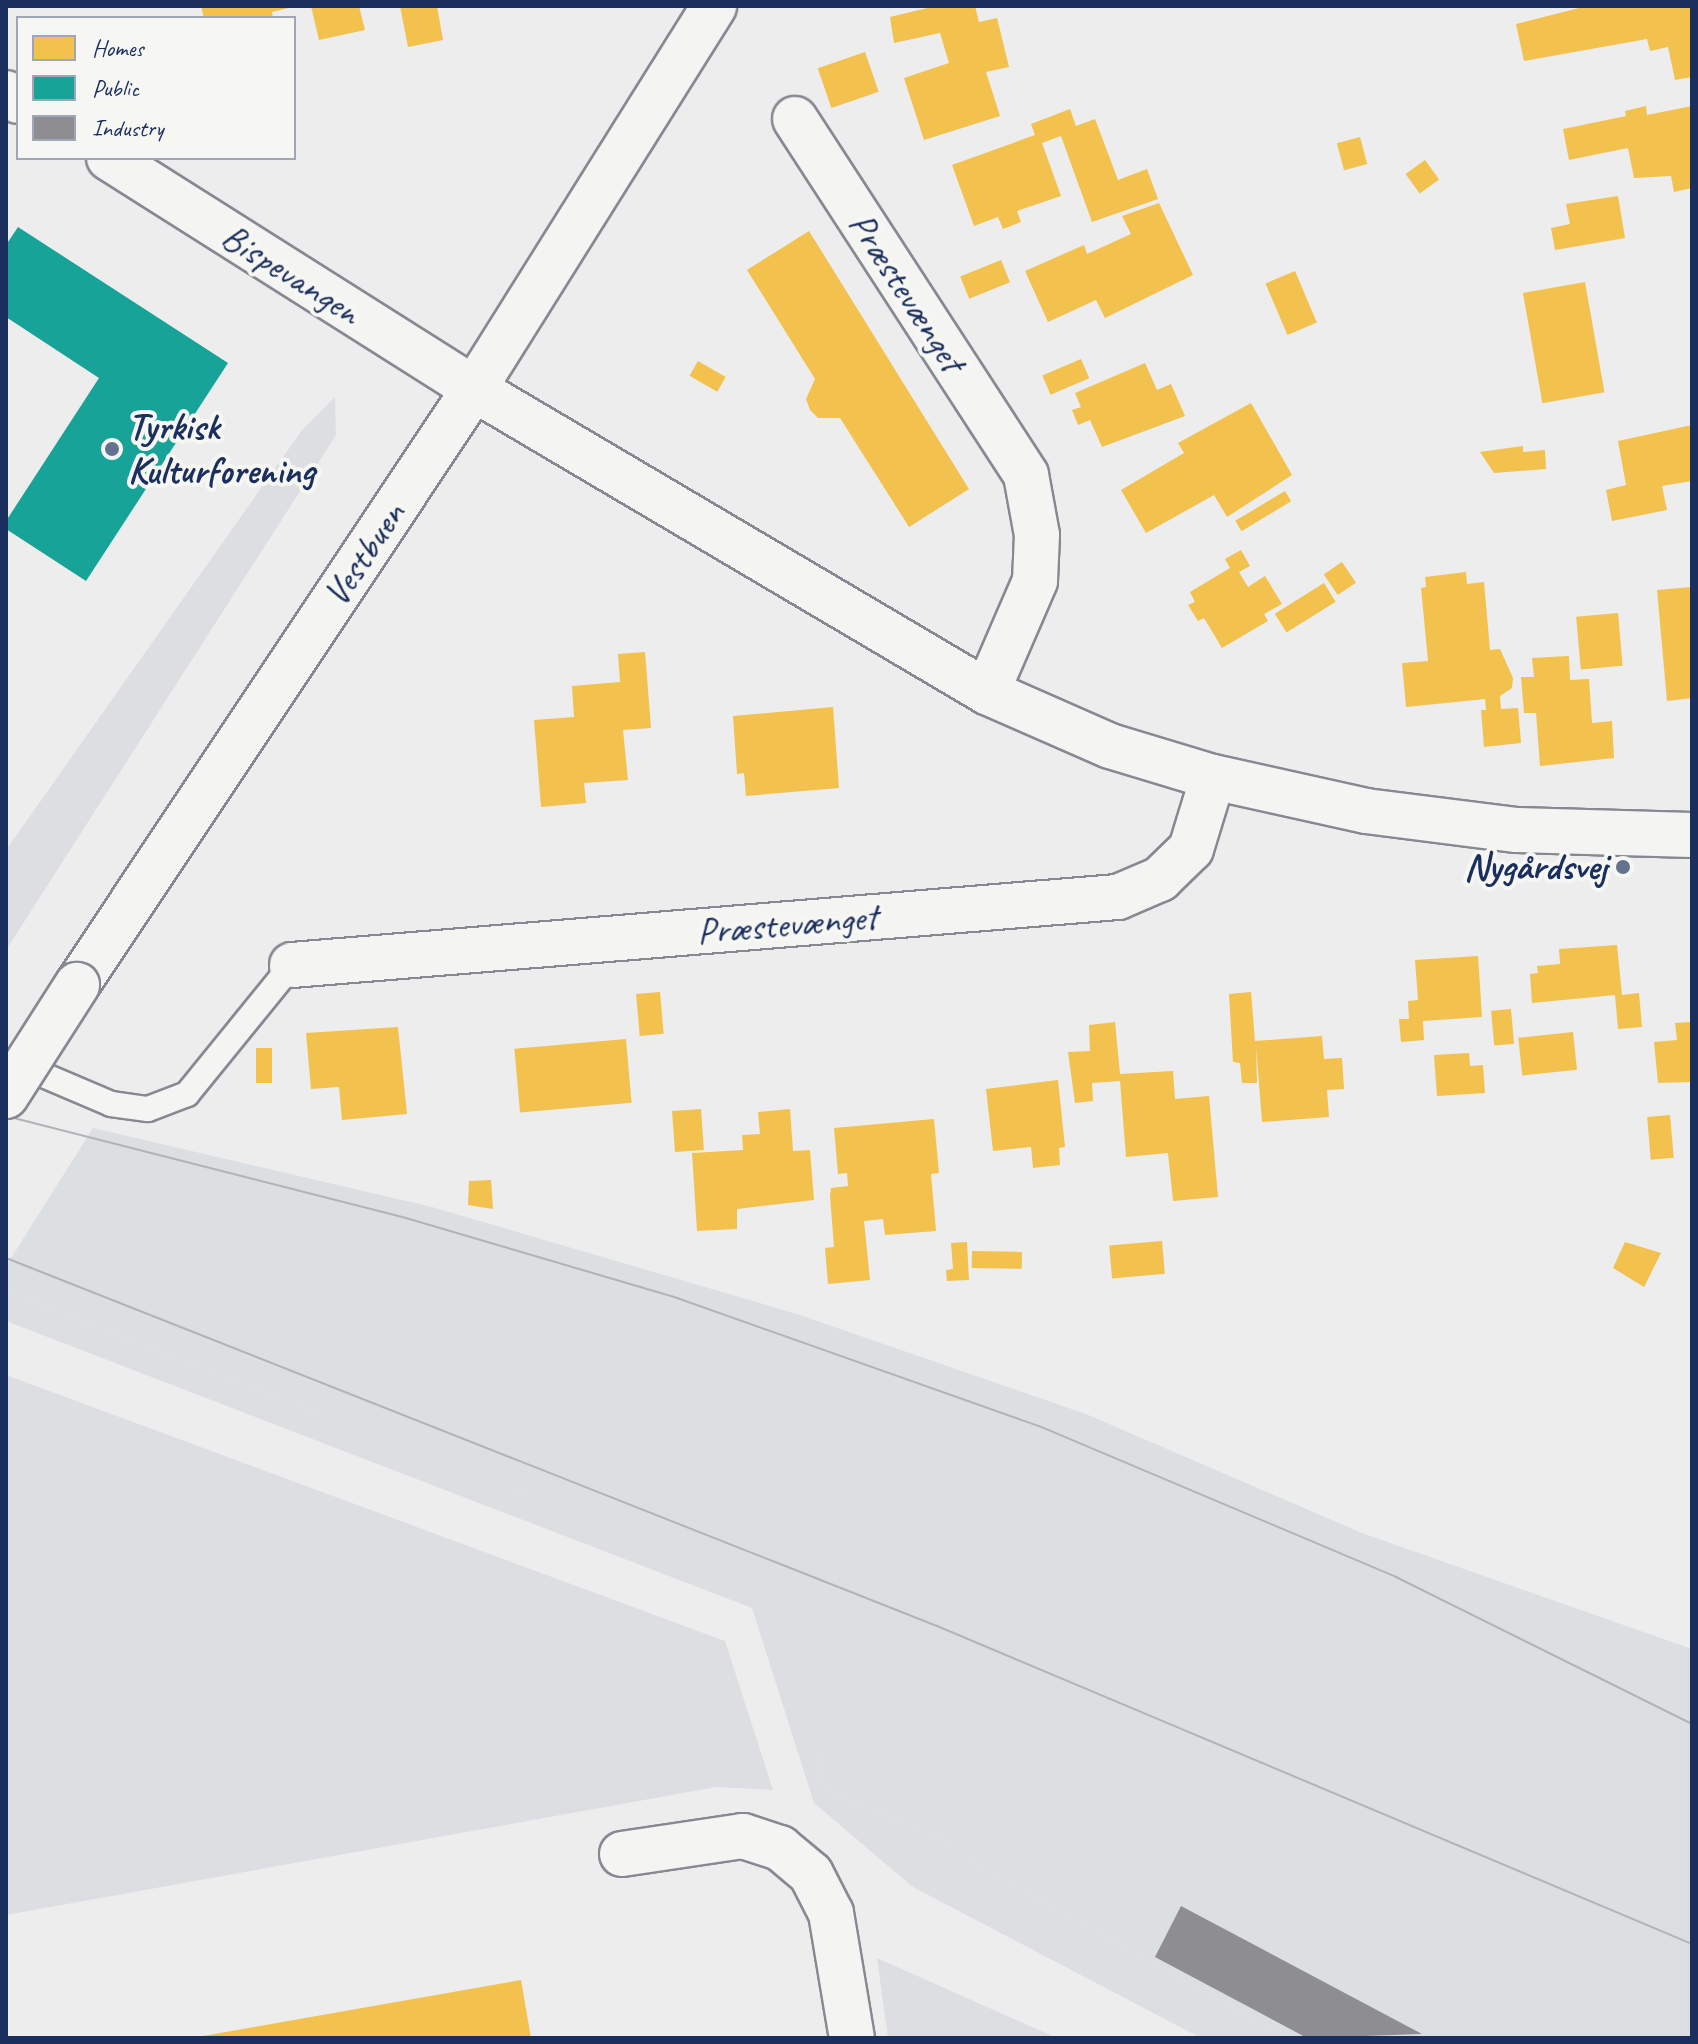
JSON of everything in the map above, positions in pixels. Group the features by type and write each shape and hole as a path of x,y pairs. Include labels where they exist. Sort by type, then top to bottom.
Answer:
{"street":[{"name":"Vestbuen","path":"6,1096 474,389 714,6"},
{"name":"Præstevænget","path":"795,119 1026,475 1037,535 1035,581 987,692"},
{"name":"Bispevangen","path":"112,160 474,389"},
{"path":"474,389 987,692 1110,746 1213,777 1366,811 1517,830 1692,835"},
{"name":"Præstevænget","path":"292,965 1118,897 1160,879 1191,849 1213,777"},
{"path":"622,1854 743,1836 780,1848 811,1874 831,1913 852,2038"}],"lane":[{"path":"6,1059 111,1104 148,1109 187,1094 292,965"}],"shaded area":[{"path":"335,397 336,435 6,950 6,850 302,430"},
{"path":"93,1128 432,1207 797,1314 1086,1414 1362,1533 1692,1649 1692,2038 1287,2038 981,1867 940,1838 823,1789 818,1764 853,1624 6,1291 6,1266"},
{"path":"6,1291 854,1624 818,1764 823,1789 940,1838 981,1867 1287,2038 1201,2038 913,1887 814,1803 752,1608 6,1321"},
{"path":"6,1375 725,1641 773,1790 716,1787 6,1915"},
{"path":"877,1958 1057,2038 888,2038"}],"building: Homes":[{"path":"201,6 293,6 272,12 273,16 204,16"},
{"path":"311,6 359,6 365,30 319,40"},
{"path":"400,6 437,6 443,40 408,47"},
{"path":"936,6 975,6 979,22 997,18 1009,67 986,72 1000,116 924,140 904,78 949,63 940,33 894,43 890,17"},
{"path":"1587,6 1692,6 1692,77 1675,80 1668,47 1650,51 1647,39 1524,61 1516,24"},
{"path":"865,52 879,92 831,108 818,68"},
{"path":"1646,106 1647,115 1692,106 1692,188 1674,192 1671,176 1634,178 1628,148 1569,160 1563,129 1626,116 1625,111"},
{"path":"1070,109 1076,126 1095,119 1118,180 1147,169 1158,199 1092,222 1061,136 1042,143 1061,196 1017,211 1021,222 1003,229 998,217 974,226 952,165 1035,135 1031,124"},
{"path":"1360,137 1367,164 1344,170 1337,143"},
{"path":"1425,160 1439,179 1420,194 1406,174"},
{"path":"1618,196 1625,238 1555,250 1551,228 1570,224 1566,204"},
{"path":"1159,203 1193,275 1105,318 1096,300 1048,322 1025,271 1084,245 1087,254 1131,234 1122,216"},
{"path":"809,231 969,489 909,527 840,418 818,418 810,410 806,399 815,379 747,270"},
{"path":"1001,260 1010,282 969,299 960,276"},
{"path":"1295,271 1317,323 1287,335 1266,284"},
{"path":"1585,282 1604,392 1542,403 1523,293"},
{"path":"1081,359 1089,378 1051,395 1042,375"},
{"path":"698,361 726,377 717,392 690,376"},
{"path":"1145,363 1157,390 1171,384 1185,416 1102,447 1090,420 1078,425 1072,410 1081,407 1075,393"},
{"path":"1251,403 1292,475 1227,517 1214,495 1146,533 1121,490 1184,453 1178,443"},
{"path":"1692,425 1692,481 1662,486 1667,510 1612,521 1606,490 1626,485 1618,441"},
{"path":"1523,446 1523,452 1545,450 1546,469 1494,473 1480,452"},
{"path":"1285,491 1291,501 1241,531 1235,521"},
{"path":"1241,550 1250,566 1239,572 1248,587 1265,576 1282,604 1264,614 1268,621 1222,648 1204,618 1198,621 1188,605 1195,602 1190,592 1230,568 1225,559"},
{"path":"1342,562 1356,583 1338,595 1324,574"},
{"path":"1466,572 1467,584 1484,582 1490,650 1500,649 1513,678 1512,688 1500,696 1501,709 1518,708 1521,743 1484,747 1481,710 1486,710 1485,699 1406,707 1402,663 1428,661 1421,588 1426,587 1425,577"},
{"path":"1324,583 1336,602 1286,632 1275,614"},
{"path":"1692,587 1692,698 1667,701 1657,590"},
{"path":"1618,613 1623,666 1581,669 1576,617"},
{"path":"645,652 651,728 623,730 628,780 584,783 586,803 541,807 534,720 574,717 572,686 620,682 618,654"},
{"path":"1569,656 1570,680 1589,679 1592,723 1612,721 1614,758 1540,766 1536,713 1524,713 1521,677 1534,677 1532,658"},
{"path":"833,707 839,788 746,796 744,773 737,774 733,716"},
{"path":"1617,945 1622,995 1639,993 1642,1027 1618,1029 1615,995 1532,1003 1530,974 1538,973 1537,966 1560,964 1559,949"},
{"path":"1478,956 1482,1017 1423,1021 1424,1040 1401,1042 1399,1019 1409,1019 1408,1001 1418,1000 1415,960"},
{"path":"660,992 664,1034 640,1036 636,994"},
{"path":"1251,992 1255,1041 1322,1036 1324,1059 1342,1058 1344,1089 1327,1090 1329,1117 1262,1122 1256,1046 1257,1083 1242,1083 1240,1063 1233,1062 1229,994"},
{"path":"1511,1009 1514,1044 1494,1046 1491,1011"},
{"path":"1115,1022 1120,1074 1173,1071 1175,1099 1209,1096 1218,1197 1173,1201 1168,1153 1126,1157 1120,1081 1092,1083 1093,1101 1075,1103 1068,1052 1090,1051 1089,1025"},
{"path":"1692,1022 1692,1082 1658,1083 1654,1042 1677,1040 1675,1023"},
{"path":"398,1027 407,1114 342,1120 339,1087 311,1089 306,1033"},
{"path":"1573,1032 1577,1070 1522,1076 1518,1038"},
{"path":"626,1039 632,1103 520,1113 514,1049"},
{"path":"256,1048 272,1048 272,1083 256,1083"},
{"path":"1469,1053 1470,1066 1483,1065 1485,1093 1437,1096 1434,1055"},
{"path":"1058,1080 1065,1147 1059,1148 1060,1165 1033,1168 1031,1147 993,1151 986,1089"},
{"path":"701,1109 704,1150 675,1152 672,1111"},
{"path":"790,1109 793,1151 810,1150 814,1200 737,1209 737,1229 697,1231 692,1153 743,1150 742,1135 760,1134 758,1112"},
{"path":"1670,1115 1674,1158 1651,1160 1647,1117"},
{"path":"934,1119 939,1173 931,1174 936,1231 885,1235 883,1219 864,1221 870,1280 828,1284 825,1248 834,1247 831,1188 848,1186 847,1173 838,1174 834,1128"},
{"path":"491,1180 493,1209 468,1205 469,1181"},
{"path":"1162,1241 1165,1274 1112,1278 1109,1246"},
{"path":"967,1242 969,1280 947,1281 946,1270 953,1269 951,1243"},
{"path":"1625,1242 1661,1253 1644,1287 1613,1268"},
{"path":"972,1251 1022,1252 1022,1269 972,1268"},
{"path":"521,1980 531,2038 203,2038 203,2036"}],"building: Public":[{"name":"Tyrkisk Kulturforening","path":"18,227 228,363 86,581 6,529 6,521 99,378 6,317 6,245"}],"building: Industry":[{"path":"1181,1906 1422,2034 1307,2038 1155,1957"}],"tram line":[{"path":"6,1116 406,1218 677,1298 1039,1426 1396,1577 1692,1724"},
{"path":"6,1258 937,1626 1692,1944"}],"place":[{"name":"Tyrkisk Kulturforening","path":"112,449"},
{"name":"Nygårdsvej","path":"1623,867"}]}
